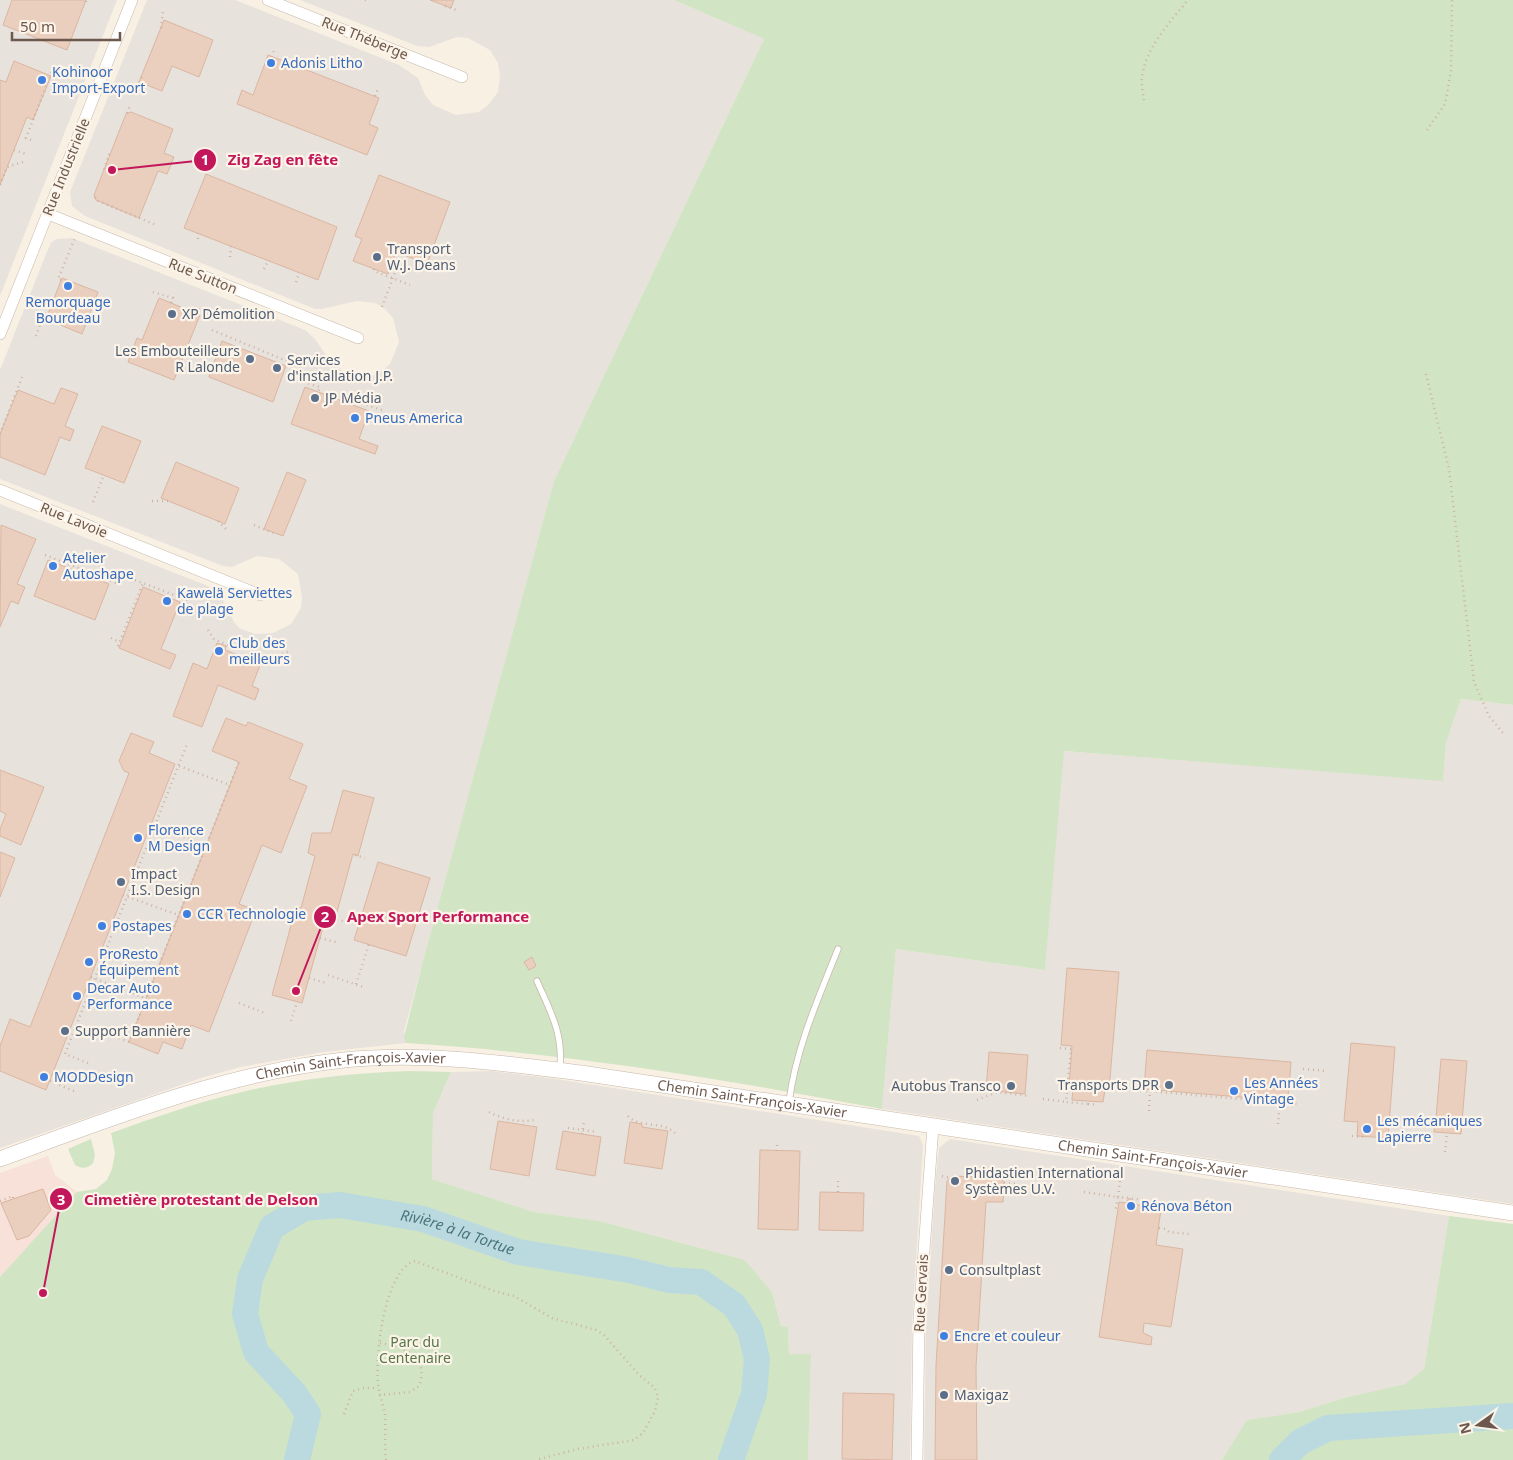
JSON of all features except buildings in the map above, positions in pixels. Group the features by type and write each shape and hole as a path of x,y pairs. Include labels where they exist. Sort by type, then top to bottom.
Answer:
{"street":[{"name":"Rue Industrielle","path":"0,334 132,0"},
{"name":"Rue Théberge","path":"268,0 462,77"},
{"name":"Rue Sutton","path":"48,214 358,338"},
{"name":"Rue Lavoie","path":"0,490 260,595"},
{"name":"Chemin Saint-François-Xavier","path":"0,1159 199,1090 291,1068 359,1059 422,1057 485,1061 560,1070 1513,1213"},
{"name":"Rue Gervais","path":"917,1460 919,1320 933,1126"}],"lane":[{"path":"789,1104 794,1068 803,1039 838,949"},
{"path":"537,981 560,1037 562,1048 560,1070"}],"path":[{"path":"1144,100 1141,78 1146,60 1160,36 1188,0"},
{"path":"1427,130 1446,104 1451,71 1452,0"},
{"path":"445,6 456,10"},
{"path":"161,28 163,10"},
{"path":"272,57 274,50"},
{"path":"295,66 297,58"},
{"path":"31,140 26,138 54,69"},
{"path":"137,87 142,76"},
{"path":"375,96 378,89"},
{"path":"127,113 130,106"},
{"path":"14,150 26,154"},
{"path":"103,167 110,152"},
{"path":"0,185 7,166 23,162"},
{"path":"95,197 96,200 156,225"},
{"path":"198,233 198,243"},
{"path":"230,257 231,246"},
{"path":"61,280 58,279 70,248"},
{"path":"382,307 402,254"},
{"path":"264,269 268,261"},
{"path":"374,269 374,271 410,285"},
{"path":"296,282 299,273"},
{"path":"154,292 173,298 170,303"},
{"path":"192,311 193,307 218,316"},
{"path":"36,336 44,313 48,315"},
{"path":"212,330 239,343 301,367"},
{"path":"225,342 227,338"},
{"path":"238,347 239,343"},
{"path":"252,352 253,348"},
{"path":"265,358 267,354"},
{"path":"278,363 280,359"},
{"path":"298,373 306,383 320,387 318,392"},
{"path":"1426,374 1449,469 1474,682 1489,716 1503,733"},
{"path":"0,434 22,377"},
{"path":"350,404 352,400 382,410"},
{"path":"362,404 364,400"},
{"path":"365,409 367,405"},
{"path":"93,502 104,475"},
{"path":"152,501 168,501"},
{"path":"218,521 228,531"},
{"path":"254,525 273,533"},
{"path":"45,556 99,579 116,583"},
{"path":"135,580 187,600"},
{"path":"118,646 144,583"},
{"path":"168,598 170,593"},
{"path":"208,630 214,639 230,646"},
{"path":"111,638 120,642"},
{"path":"249,653 263,659 288,652"},
{"path":"88,1063 65,1054 187,744"},
{"path":"100,1031 129,1042 239,762"},
{"path":"178,766 230,784"},
{"path":"170,776 174,778"},
{"path":"160,800 164,802"},
{"path":"156,812 160,814"},
{"path":"151,824 206,846"},
{"path":"148,833 152,834"},
{"path":"142,846 146,848"},
{"path":"355,855 365,858"},
{"path":"136,861 141,862"},
{"path":"133,870 137,872"},
{"path":"129,879 133,881"},
{"path":"123,895 178,916"},
{"path":"117,910 121,911"},
{"path":"332,918 346,922"},
{"path":"110,929 114,931"},
{"path":"320,938 339,944"},
{"path":"356,984 368,944"},
{"path":"101,949 106,951"},
{"path":"96,965 100,966"},
{"path":"328,975 363,987"},
{"path":"91,977 146,998"},
{"path":"309,978 326,983"},
{"path":"87,986 91,988"},
{"path":"81,1001 85,1003"},
{"path":"291,1021 297,1002"},
{"path":"239,1003 267,1014"},
{"path":"76,1014 80,1016"},
{"path":"66,1040 70,1042"},
{"path":"1060,1048 1071,1049 1066,1102"},
{"path":"1303,1069 1327,1071"},
{"path":"50,1081 76,1092"},
{"path":"1136,1090 1299,1104"},
{"path":"1149,1112 1150,1090"},
{"path":"977,1100 997,1092 1029,1096"},
{"path":"1043,1099 1088,1102 1098,1105"},
{"path":"1278,1124 1280,1101"},
{"path":"488,1112 500,1118 528,1122 537,1119"},
{"path":"628,1116 636,1122 669,1127 676,1134"},
{"path":"582,1134 584,1121"},
{"path":"568,1128 597,1132"},
{"path":"1445,1152 1447,1132"},
{"path":"1352,1136 1365,1137"},
{"path":"777,1142 777,1150"},
{"path":"938,1175 950,1178"},
{"path":"1116,1212 1120,1181"},
{"path":"838,1182 838,1192"},
{"path":"1004,1183 1016,1184"},
{"path":"1084,1192 1162,1202 1164,1206 1191,1210"},
{"path":"0,1201 12,1196 14,1199"},
{"path":"1158,1228 1166,1229 1169,1232 1189,1234"},
{"path":"386,1460 385,1415 378,1388 380,1343 384,1318 393,1283 401,1268 410,1262 420,1262 494,1291 514,1296 552,1318 591,1327 604,1335 639,1375 652,1385 658,1398 656,1411 643,1433 630,1442 578,1448 536,1460"},
{"path":"380,1343 409,1351 417,1360 421,1376 419,1386 410,1392 380,1395"},
{"path":"344,1414 353,1391 364,1388 378,1388"}],"shaded area":[{"path":"0,0 117,0 0,296"},
{"path":"147,0 235,0 399,65 418,78 425,95 433,105 456,115 479,112 488,105 498,92 500,76 498,63 490,50 468,38 457,37 429,47 417,46 300,0 674,0 764,39 554,481 404,1031 406,1043 324,1052 240,1067 201,1078 0,1148 0,504 208,586 221,596 239,628 255,634 273,633 291,624 301,608 302,597 298,574 279,559 257,556 232,567 223,566 0,479 0,370 51,243 56,239 72,238 305,330 315,339 330,361 349,376 370,377 380,372 390,364 399,342 393,318 383,307 375,303 357,301 315,309 85,216 72,206 70,192"},
{"path":"1461,699 1513,705 1513,1204 882,1109 896,949 1045,970 1063,751 1443,780 1446,743"},
{"path":"491,1071 556,1079 919,1136 923,1145 912,1326 910,1460 808,1460 811,1354 789,1354 788,1328 781,1326 772,1292 745,1260 600,1221 534,1212 432,1179 433,1113 451,1072"},
{"path":"950,1139 1449,1216 1424,1369 1405,1384 1344,1398 1299,1412 1248,1420 1222,1460 924,1460 926,1327 935,1187 939,1148"},
{"path":"48,1156 55,1175 77,1192 0,1277 0,1173"}],"green space":[{"path":"674,0 1513,0 1513,705 1461,699 1446,743 1443,781 1064,751 1045,970 896,949 882,1109 645,1068 526,1053 406,1043 404,1037 554,481 764,39"},
{"name":"Parc du Centenaire","path":"451,1072 433,1113 432,1179 534,1212 600,1221 745,1260 772,1292 781,1326 788,1327 789,1354 811,1354 808,1460 0,1460 0,1277 77,1192 96,1189 107,1180 112,1169 115,1153 111,1133 190,1106 259,1088 368,1073"},
{"path":"91,1139 95,1155 93,1163 84,1168 75,1165 68,1149"},
{"path":"1449,1216 1513,1224 1513,1460 1222,1460 1247,1420 1299,1412 1344,1398 1405,1384 1424,1369"}],"waterway":[{"name":"Rivière à la Tortue","path":"297,1460 308,1414 294,1393 256,1352 245,1314 250,1279 272,1227 304,1208 340,1205 423,1219 518,1252 629,1270 669,1280 701,1282 734,1305 750,1330 757,1359 754,1394 731,1460"},
{"name":"Rivière à la Tortue","path":"1282,1460 1300,1442 1328,1428 1513,1416"}],"place":[{"name":"Adonis Litho","path":"271,63"},
{"name":"Kohinoor Import-Export","path":"42,80"},
{"name":"Zig Zag en fête","path":"112,170"},
{"name":"Transport W.J. Deans","path":"377,257"},
{"name":"Remorquage Bourdeau","path":"68,286"},
{"name":"XP Démolition","path":"172,314"},
{"name":"Les Embouteilleurs R Lalonde","path":"250,359"},
{"name":"Services d'installation J.P.","path":"277,368"},
{"name":"JP Média","path":"315,398"},
{"name":"Pneus America","path":"355,418"},
{"name":"Atelier Autoshape","path":"53,566"},
{"name":"Kawelä Serviettes de plage","path":"167,601"},
{"name":"Club des meilleurs","path":"219,651"},
{"name":"Florence M Design","path":"138,838"},
{"name":"Impact I.S. Design","path":"121,882"},
{"name":"CCR Technologie","path":"187,914"},
{"name":"Postapes","path":"102,926"},
{"name":"ProResto Équipement","path":"89,962"},
{"name":"Apex Sport Performance","path":"296,991"},
{"name":"Decar Auto Performance","path":"77,996"},
{"name":"Support Bannière","path":"65,1031"},
{"name":"MODDesign","path":"44,1077"},
{"name":"Transports DPR","path":"1169,1085"},
{"name":"Autobus Transco","path":"1011,1086"},
{"name":"Les Années Vintage","path":"1234,1091"},
{"name":"Les mécaniques Lapierre","path":"1367,1129"},
{"name":"Phidastien International Systèmes U.V.","path":"955,1181"},
{"name":"Rénova Béton","path":"1131,1206"},
{"name":"Consultplast","path":"949,1270"},
{"name":"Cimetière protestant de Delson","path":"43,1293"},
{"name":"Encre et couleur","path":"944,1336"},
{"name":"Maxigaz","path":"944,1395"}]}
